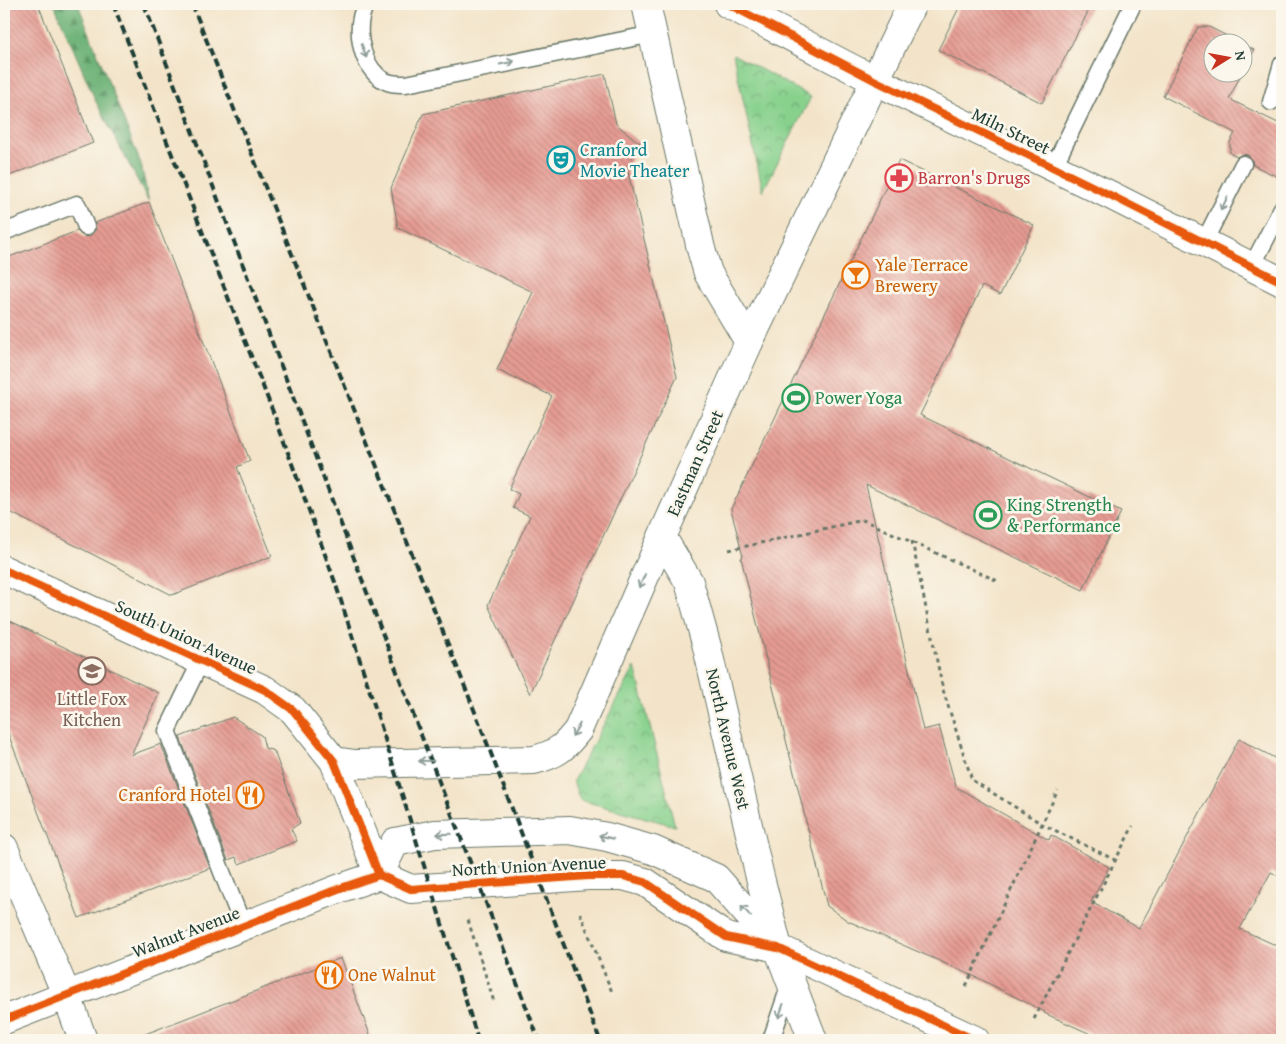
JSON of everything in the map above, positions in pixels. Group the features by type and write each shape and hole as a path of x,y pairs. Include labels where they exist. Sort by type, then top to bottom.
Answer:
{"street":[{"path":"646,4 708,273 749,342"},
{"name":"Miln Street","path":"728,4 874,80 1282,282"},
{"name":"Eastman Street","path":"334,761 355,764 373,762 534,760 548,756 566,746 578,730 749,342 912,4"},
{"name":"North Avenue West","path":"662,537 690,582 778,948"},
{"name":"South Union Avenue","path":"4,570 265,690 292,710 334,761 379,875"},
{"name":"North Union Avenue","path":"778,948 716,878 653,850 608,837 570,830 435,834 395,842 379,875 411,889 588,876 622,876 645,882 726,936 778,948 975,1040"},
{"path":"4,848 67,996 83,1040"},
{"name":"Walnut Avenue","path":"4,1020 338,889 379,875"},
{"path":"778,948 813,1040"}],"lane":[{"path":"366,4 362,11 360,26 363,50 374,72 380,78 392,84 406,84 653,34"},
{"path":"1053,168 1133,4"},
{"path":"1271,102 1282,64"},
{"path":"1204,242 1243,164"},
{"path":"4,232 77,204 86,227"},
{"path":"1252,266 1282,208"},
{"path":"201,661 167,731 243,926"},
{"path":"771,1040 791,981"}],"path":[{"path":"729,550 863,520 1000,582"},
{"path":"912,541 943,690 972,780 1042,824 1115,860"},
{"path":"966,986 1058,790"},
{"path":"1034,1019 1133,826"},
{"path":"580,913 612,992"},
{"path":"468,920 494,1002"}],"green space":[{"path":"54,4 78,4 141,164 149,202 97,104"},
{"path":"733,54 811,97 763,191"},
{"path":"635,667 675,826 580,800 573,781"}],"building":[{"path":"4,4 38,4 93,143 4,178"},
{"path":"961,4 1092,4 1042,103 938,50"},
{"path":"1198,27 1209,27 1219,32 1204,32 1204,82 1237,82 1229,99 1282,125 1282,179 1253,165 1252,159 1248,155 1242,154 1237,157 1230,153 1230,142 1235,133 1163,96"},
{"path":"605,74 616,124 640,143 627,168 677,377 530,694 488,605 530,516 513,508 519,494 509,489 552,396 497,370 533,292 398,228 391,188 423,114"},
{"path":"899,160 1034,225 1000,295 982,286 920,415 1121,512 1083,590 866,485 923,730 939,726 956,787 1049,840 1051,835 1109,867 1091,902 1139,928 1239,739 1282,762 1282,878 1271,872 1240,929 1282,948 1282,1040 1104,1040 1044,1013 978,978 848,921 827,906 741,558 743,557 731,509"},
{"path":"149,202 250,461 237,467 272,556 172,595 4,509 4,259 77,231 84,237 90,236 96,229 95,223"},
{"path":"4,618 159,693 131,755 161,744 210,868 79,918 4,723"},
{"name":"Cranford Hotel","path":"233,717 262,736 265,748 274,751 300,823 291,829 297,841 239,864 236,857 228,860 180,737"},
{"path":"341,958 372,1040 135,1040 135,1038"}],"railway":[{"path":"113,4 275,417 335,582 478,1040"},
{"path":"144,4 416,722 539,1040"},
{"path":"192,4 479,722 600,1040"}],"cycle path":[{"path":"728,4 874,80 1110,195 1282,282"},
{"path":"4,570 265,690 293,710 334,761 379,875"},
{"path":"379,875 411,889 588,876 623,876 645,882 726,937 778,948 975,1040"},
{"path":"4,1020 338,889 379,875"}],"place":[{"name":"Cranford Movie Theater","path":"561,160"},
{"name":"Barron's Drugs","path":"899,178"},
{"name":"Yale Terrace Brewery","path":"856,275"},
{"name":"Power Yoga","path":"796,398"},
{"name":"King Strength & Performance","path":"988,515"},
{"name":"Little Fox Kitchen","path":"92,671"},
{"name":"Cranford Hotel","path":"250,795"},
{"name":"One Walnut","path":"329,975"}]}
